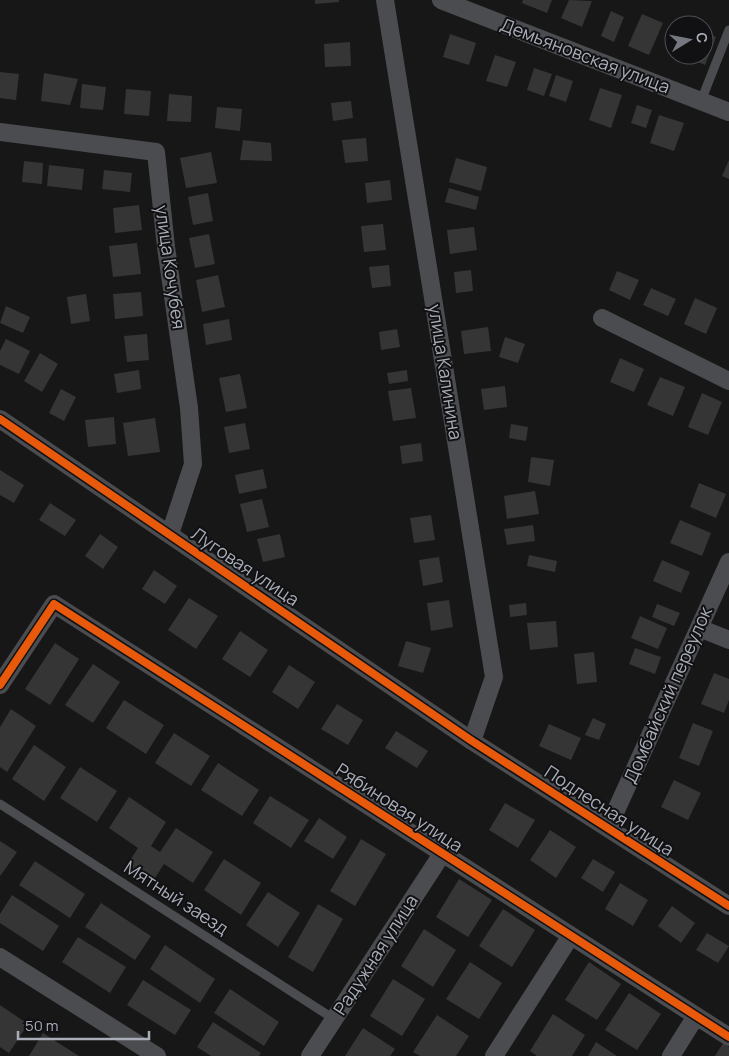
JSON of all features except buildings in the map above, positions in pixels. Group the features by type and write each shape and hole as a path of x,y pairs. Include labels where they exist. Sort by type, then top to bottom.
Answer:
{"street":[{"name":"улица Калинина","path":"386,0 494,677 472,741"},
{"name":"Демьяновская улица","path":"442,0 729,112"},
{"name":"улица Кочубея","path":"0,132 156,152 166,247 189,408 194,464 170,534"},
{"path":"602,318 729,381"},
{"name":"Луговая улица","path":"0,419 472,741"},
{"name":"Домбайский переулок","path":"608,828 729,562"},
{"name":"Рябиновая улица","path":"0,685 54,604 570,937 729,1037"},
{"path":"699,628 729,640"},
{"name":"Подлесная улица","path":"472,741 729,906"},
{"name":"Радужная улица","path":"310,1056 442,854"},
{"path":"494,1056 570,937"},
{"path":"0,957 157,1056"},
{"path":"671,1056 696,1016"}],"lane":[{"path":"701,101 729,30"},
{"name":"Мятный заезд","path":"0,804 334,1020"}],"cycle path":[{"path":"0,419 472,741 729,906"},
{"path":"0,685 54,604 729,1037"}]}
